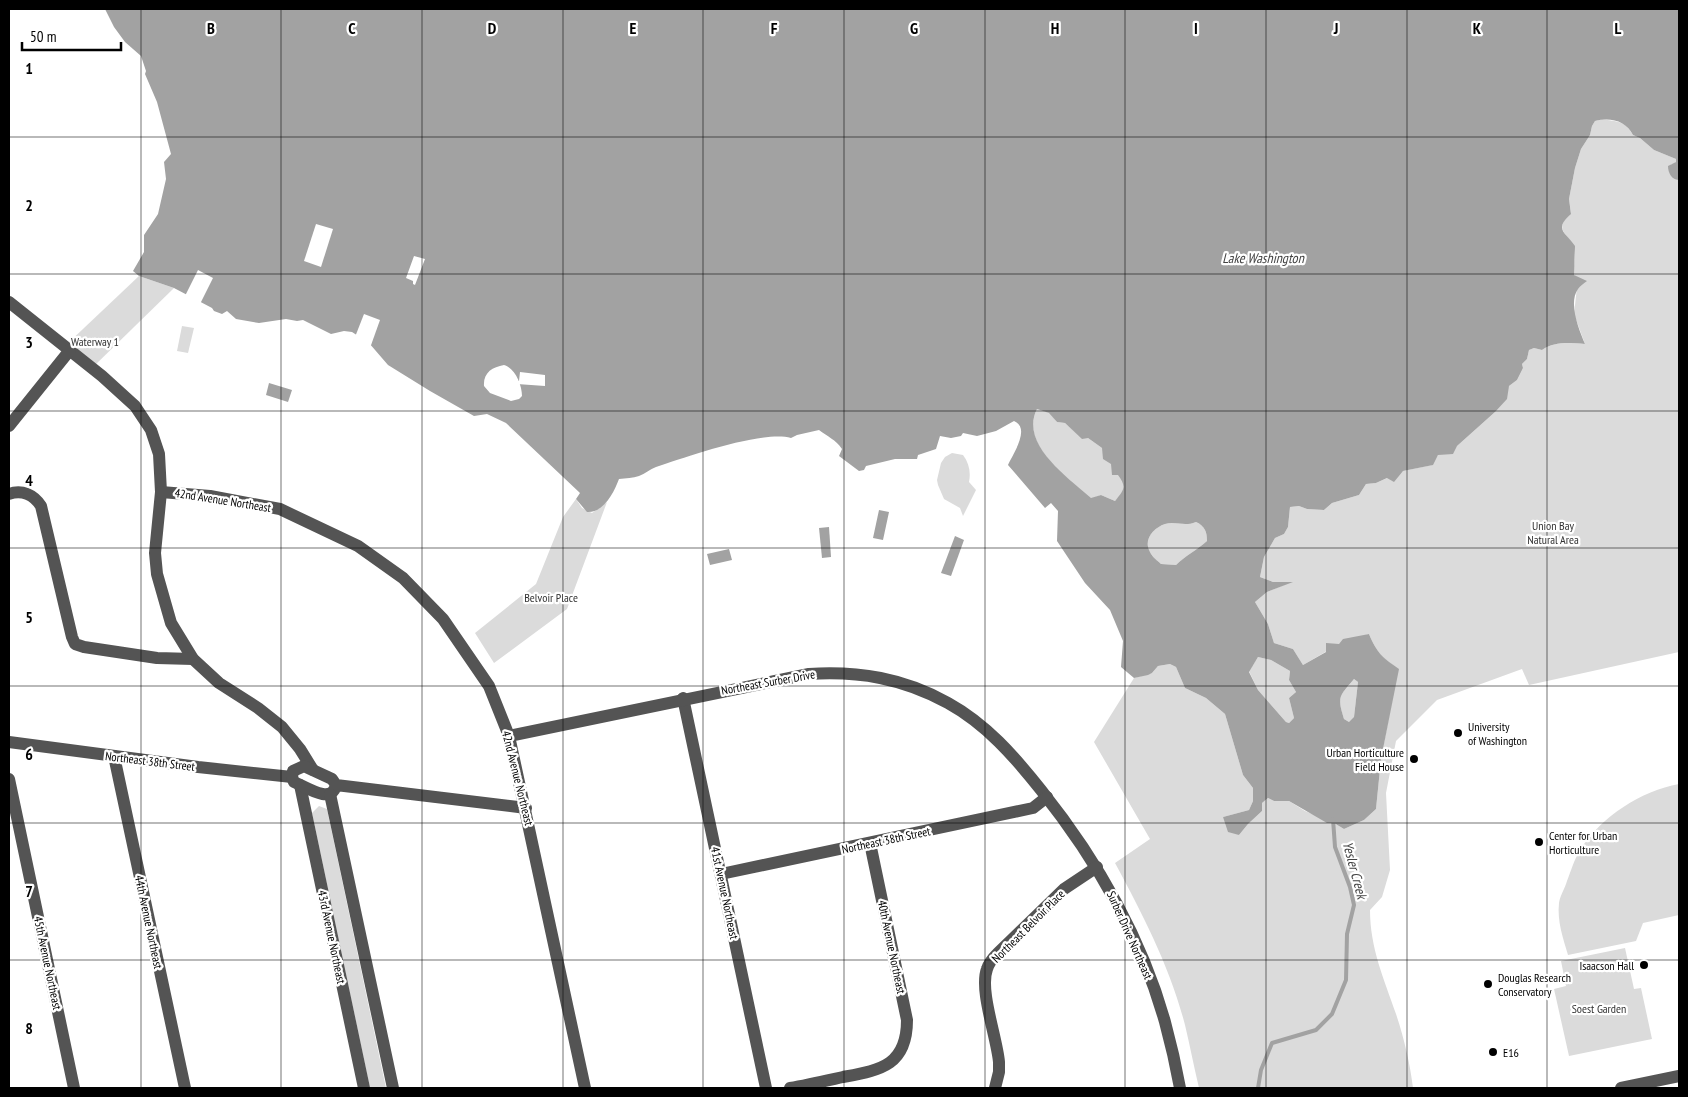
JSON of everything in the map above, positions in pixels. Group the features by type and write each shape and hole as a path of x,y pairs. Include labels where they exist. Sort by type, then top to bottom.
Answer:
{"street":[{"path":"9,302 102,376 134,406 151,430 159,454 161,492 155,554 157,574 171,623 193,659 219,683 258,708 282,727 300,749 313,770"},
{"path":"9,426 70,350"},
{"path":"9,494 24,492 37,500 41,506 75,644 157,658 193,659"},
{"name":"42nd Avenue Northeast","path":"161,492 210,496 280,509 358,546 403,578 443,619 489,686 509,736 585,1088"},
{"name":"Northeast Surber Drive","path":"509,736 683,698 809,674 856,673 900,682 947,703 970,717 998,740 1017,759 1048,797"},
{"name":"41st Avenue Northeast","path":"683,698 766,1088"},
{"name":"Northeast 38th Street","path":"9,742 296,781 324,795 333,789 526,808"},
{"name":"44th Avenue Northeast","path":"114,756 185,1088"},
{"path":"296,781 293,771 299,767 304,766 313,770"},
{"name":"Northeast 38th Street","path":"313,770 332,779 333,789"},
{"name":"45th Avenue Northeast","path":"9,779 74,1088"},
{"name":"43rd Avenue Northeast","path":"296,781 364,1088"},
{"path":"333,789 393,1088"},
{"name":"Northeast 38th Street","path":"721,874 1033,808 1048,797"},
{"name":"Surber Drive Northeast","path":"1048,797 1097,866 1124,917 1148,972 1165,1020 1180,1088"},
{"name":"40th Avenue Northeast","path":"790,1088 876,1071 894,1059 901,1050 907,1030 907,1020 870,843"},
{"name":"Northeast Belvoir Place","path":"995,1088 999,1072 999,1062 986,992 986,969 998,952 1064,889 1097,866"},
{"path":"1621,1088 1679,1076"}],"green space":[{"name":"Union Bay Natural Area","path":"1602,119 1624,124 1633,135 1640,138 1654,150 1676,159 1674,164 1671,164 1676,180 1679,180 1679,652 1529,685 1522,669 1437,700 1396,741 1386,793 1390,870 1382,897 1370,910 1372,937 1378,963 1404,1041 1413,1088 1199,1088 1185,1025 1172,983 1145,922 1115,863 1150,839 1094,742 1134,678 1152,673 1158,666 1170,664 1176,667 1185,688 1206,698 1225,714 1243,775 1253,788 1253,801 1249,810 1223,817 1239,835 1262,811 1262,803 1268,798 1274,801 1289,801 1305,811 1344,829 1364,820 1376,809 1381,759 1398,669 1380,654 1369,634 1339,644 1303,665 1293,649 1274,643 1268,624 1255,602 1267,592 1291,582 1273,582 1260,577 1264,557 1275,538 1284,534 1288,527 1290,507 1299,506 1307,509 1324,510 1332,503 1359,495 1366,484 1376,483 1403,471 1432,465 1438,455 1457,446 1495,412 1509,386 1517,380 1529,350 1534,348 1542,350 1562,343 1585,344 1574,314 1578,278 1574,275 1574,248 1565,234 1562,225 1571,213 1569,199 1581,149 1590,135 1595,121"},
{"name":"Waterway 1","path":"139,276 174,288 92,368 65,346"},
{"path":"182,326 194,328 188,353 177,351"},
{"path":"1037,409 1050,413 1057,422 1065,423 1082,438 1088,438 1102,448 1124,483 1123,492 1115,501 1101,495 1091,499 1059,471 1040,447 1035,435 1033,422"},
{"path":"952,453 963,455 965,458 970,471 969,482 976,490 963,516 960,508 944,499 937,480 941,463 945,457"},
{"name":"Belvoir Place","path":"576,499 582,508 592,513 607,502 567,609 494,663 475,633 536,584 563,517"},
{"path":"1196,522 1205,530 1207,541 1176,565 1161,564 1152,556 1148,543 1153,531 1169,523 1188,524"},
{"path":"1258,657 1271,660 1290,671 1289,680 1296,692 1289,698 1294,718 1289,723 1286,722 1258,690 1249,671"},
{"path":"1354,679 1358,682 1354,717 1353,721 1349,722 1344,719 1340,701 1342,694"},
{"path":"1679,784 1679,915 1643,923 1636,941 1568,955 1562,936 1559,903 1580,850 1599,826 1624,807 1651,792"},
{"path":"319,806 327,809 386,1088 370,1088 312,813"},
{"name":"Soest Garden","path":"1625,948 1634,989 1641,988 1652,1039 1569,1056 1554,989 1566,986 1561,961"}],"water":[{"name":"Lake Washington","path":"105,9 1679,9 1679,180 1672,177 1668,169 1668,166 1676,162 1676,159 1654,150 1640,138 1633,135 1622,123 1612,120 1595,121 1590,135 1581,149 1575,168 1569,199 1571,214 1562,227 1575,246 1574,275 1587,281 1578,289 1574,302 1574,309 1585,344 1562,343 1542,350 1534,348 1529,350 1517,380 1509,386 1507,399 1457,446 1453,454 1438,455 1433,465 1403,471 1394,482 1387,478 1376,483 1366,484 1359,495 1332,503 1324,510 1307,509 1299,506 1290,507 1288,527 1284,534 1275,538 1264,557 1260,577 1273,582 1293,582 1267,592 1255,602 1268,624 1274,643 1293,649 1303,665 1326,652 1326,643 1339,644 1343,639 1369,634 1381,654 1399,669 1381,759 1376,809 1364,820 1344,829 1334,823 1327,823 1289,801 1274,801 1268,798 1262,803 1262,811 1239,835 1228,832 1223,817 1249,810 1253,801 1253,788 1243,775 1225,714 1206,698 1185,688 1176,667 1170,664 1158,666 1148,675 1134,678 1121,667 1123,641 1110,610 1085,583 1057,541 1058,511 1051,503 1045,508 1008,465 1021,435 1019,424 1014,421 996,431 977,436 963,433 961,436 951,438 940,436 936,449 918,455 917,459 895,459 866,466 864,470 859,471 839,456 842,449 840,446 819,430 791,438 762,438 743,441 704,451 654,468 639,476 619,479 607,501 598,509 587,512 576,499 580,493 506,423 487,414 474,416 430,391 388,365 369,343 352,332 344,331 331,334 303,320 286,319 259,323 236,319 227,311 222,314 214,311 212,308 174,288 139,276 133,271 144,252 144,235 158,214 166,179 164,162 171,154 157,102 145,74 146,71 141,56 125,42 114,27","holes":["500,366 508,367 517,378 522,392 522,396 519,399 511,401 490,393 484,386 484,381 489,371","1037,409 1049,413 1057,422 1065,423 1082,439 1088,438 1102,448 1103,459 1111,464 1112,475 1118,475 1123,483 1122,491 1115,501 1101,495 1091,498 1060,470 1040,447 1035,435 1033,422","1196,522 1202,525 1207,535 1207,541 1176,565 1161,564 1152,556 1148,543 1153,531 1169,523","1258,657 1271,660 1290,671 1289,680 1296,692 1289,698 1294,718 1289,723 1286,722 1258,690 1249,672","1354,679 1358,682 1354,717 1349,722 1344,719 1340,706 1342,694"]},
{"path":"269,383 292,390 288,402 266,395"},
{"path":"879,510 889,512 883,540 873,538"},
{"path":"829,527 831,557 822,558 819,528"},
{"path":"955,536 964,540 951,576 941,573"},
{"path":"729,549 732,560 710,565 707,554"}],"pier":[{"path":"316,224 333,229 321,267 304,261"},
{"path":"414,256 425,259 415,285 413,281 406,278"},
{"path":"198,270 213,278 200,304 185,296"},
{"path":"364,314 380,320 370,348 355,337"},
{"path":"520,372 545,375 545,386 517,384 515,381 519,381"}],"waterway":[{"name":"Yesler Creek","path":"1258,1088 1261,1070 1272,1043 1316,1030 1332,1014 1346,980 1347,934 1354,905 1350,887 1335,847 1333,819"}],"place":[{"name":"University of Washington","path":"1458,733"},
{"name":"Urban Horticulture Field House","path":"1414,759"},
{"name":"Center for Urban Horticulture","path":"1539,842"},
{"name":"Isaacson Hall","path":"1644,965"},
{"name":"Douglas Research Conservatory","path":"1488,984"},
{"name":"E16","path":"1493,1052"}]}
